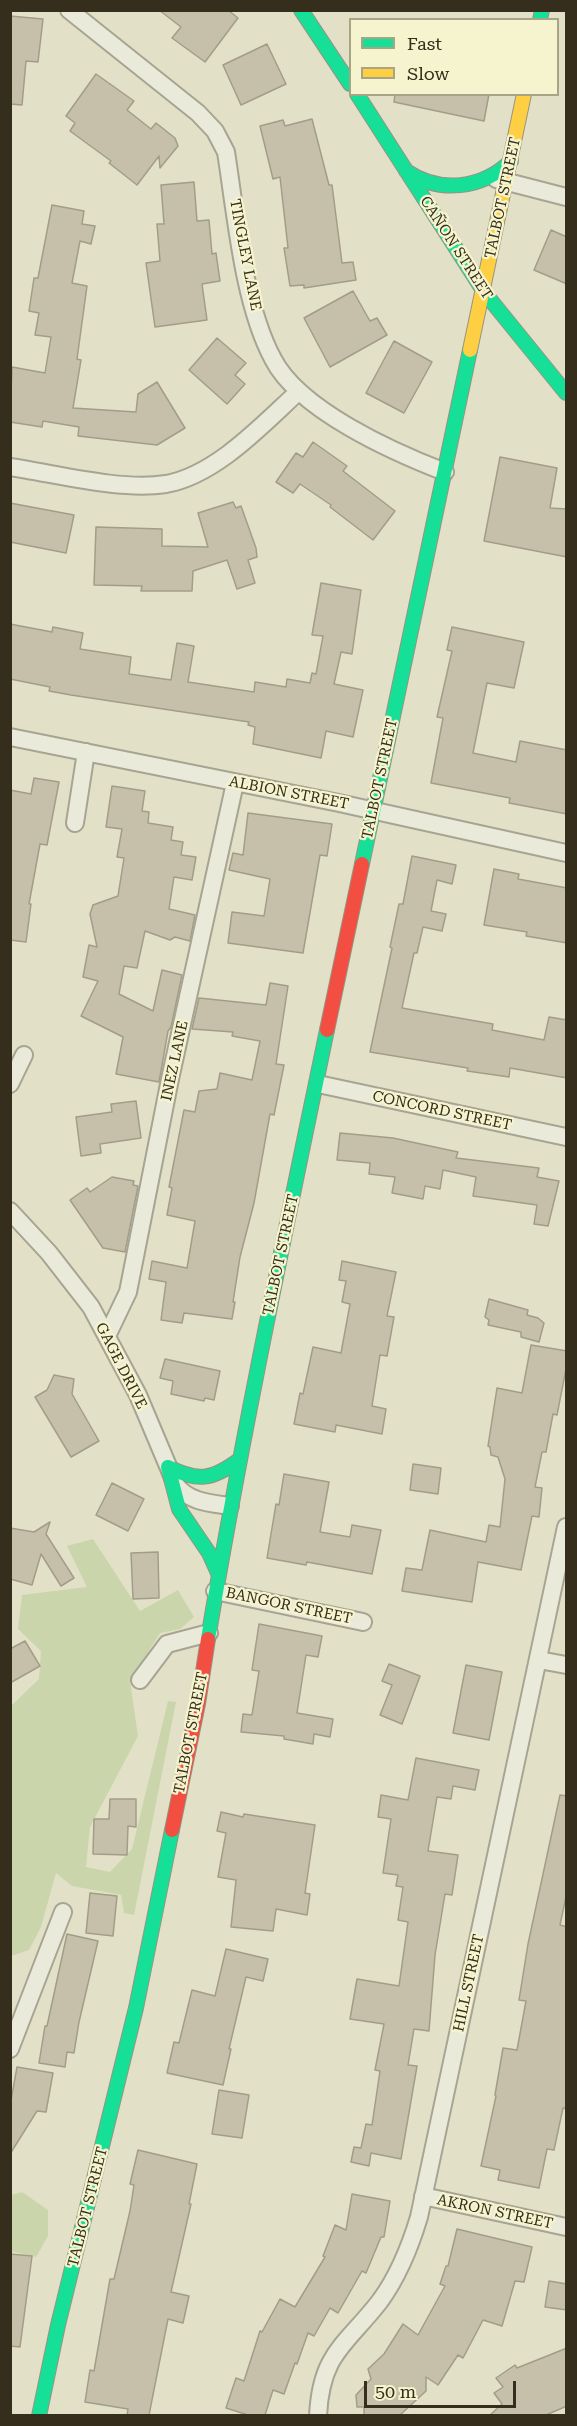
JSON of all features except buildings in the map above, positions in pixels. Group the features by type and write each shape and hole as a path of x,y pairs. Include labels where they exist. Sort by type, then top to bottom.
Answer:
{"main road":[{"path":"301,10 349,81"},
{"name":"CAÑON STREET","path":"358,96 484,292 567,393"},
{"name":"TALBOT STREET","path":"39,2415 58,2325 136,2008 198,1704 218,1573 239,1460 373,811 484,292 499,174 511,161 524,96"},
{"path":"406,171 415,179 432,184 458,185 498,180"},
{"path":"168,1467 188,1477 202,1479 216,1475 239,1460"},
{"path":"168,1467 179,1509 209,1553 218,1573"}],"street":[{"name":"TINGLEY LANE","path":"69,10 198,113 215,131 226,152 251,304 273,360 298,392 349,427 416,461 445,472"},
{"path":"498,180 567,196"},
{"path":"10,467 123,485 167,484 198,472 232,452 298,392"},
{"name":"ALBION STREET","path":"10,737 373,811 567,854"},
{"path":"75,823 86,752"},
{"name":"INEZ LANE","path":"107,1336 130,1283 171,1079 235,783"},
{"path":"10,1084 24,1055"},
{"name":"CONCORD STREET","path":"318,1084 567,1137"},
{"name":"GAGE DRIVE","path":"10,1210 49,1253 91,1307 138,1395 176,1485 183,1495 197,1501 230,1506"},
{"name":"HILL STREET","path":"318,2415 326,2372 340,2346 379,2301 395,2278 405,2258 423,2196 567,1527"},
{"name":"BANGOR STREET","path":"215,1591 363,1622"},
{"path":"140,1680 167,1644 209,1633"},
{"path":"539,1660 567,1665"},
{"path":"10,2049 63,1912"},
{"name":"AKRON STREET","path":"423,2196 567,2228"}],"green space":[{"path":"93,1539 140,1611 178,1590 194,1617 180,1629 160,1633 130,1681 138,1736 90,1827 86,1867 110,1872 132,1849 168,1701 176,1702 134,1915 124,1913 121,1895 72,1886 56,1873 41,1927 29,1950 11,1956 11,1706 39,1679 41,1651 18,1629 22,1595 87,1587 67,1546"},
{"path":"22,2192 48,2210 48,2236 36,2257 11,2251 11,2195"}],"traffic: fast":[{"path":"301,10 349,82"},
{"path":"540,18 542,10"},
{"path":"358,96 484,292 566,393"},
{"path":"406,171 433,183 460,185 487,178 511,161"},
{"path":"362,864 470,350"},
{"path":"208,1639 250,1410 327,1030"},
{"path":"168,1467 188,1475 205,1477 221,1472 239,1460"},
{"path":"168,1467 179,1509 209,1553 218,1573"},
{"path":"39,2416 58,2325 136,2008 172,1830"}],"traffic: slow":[{"path":"470,350 524,96"}],"traffic: jam":[{"path":"327,1030 362,864"},
{"path":"172,1830 198,1704 208,1639"}]}
